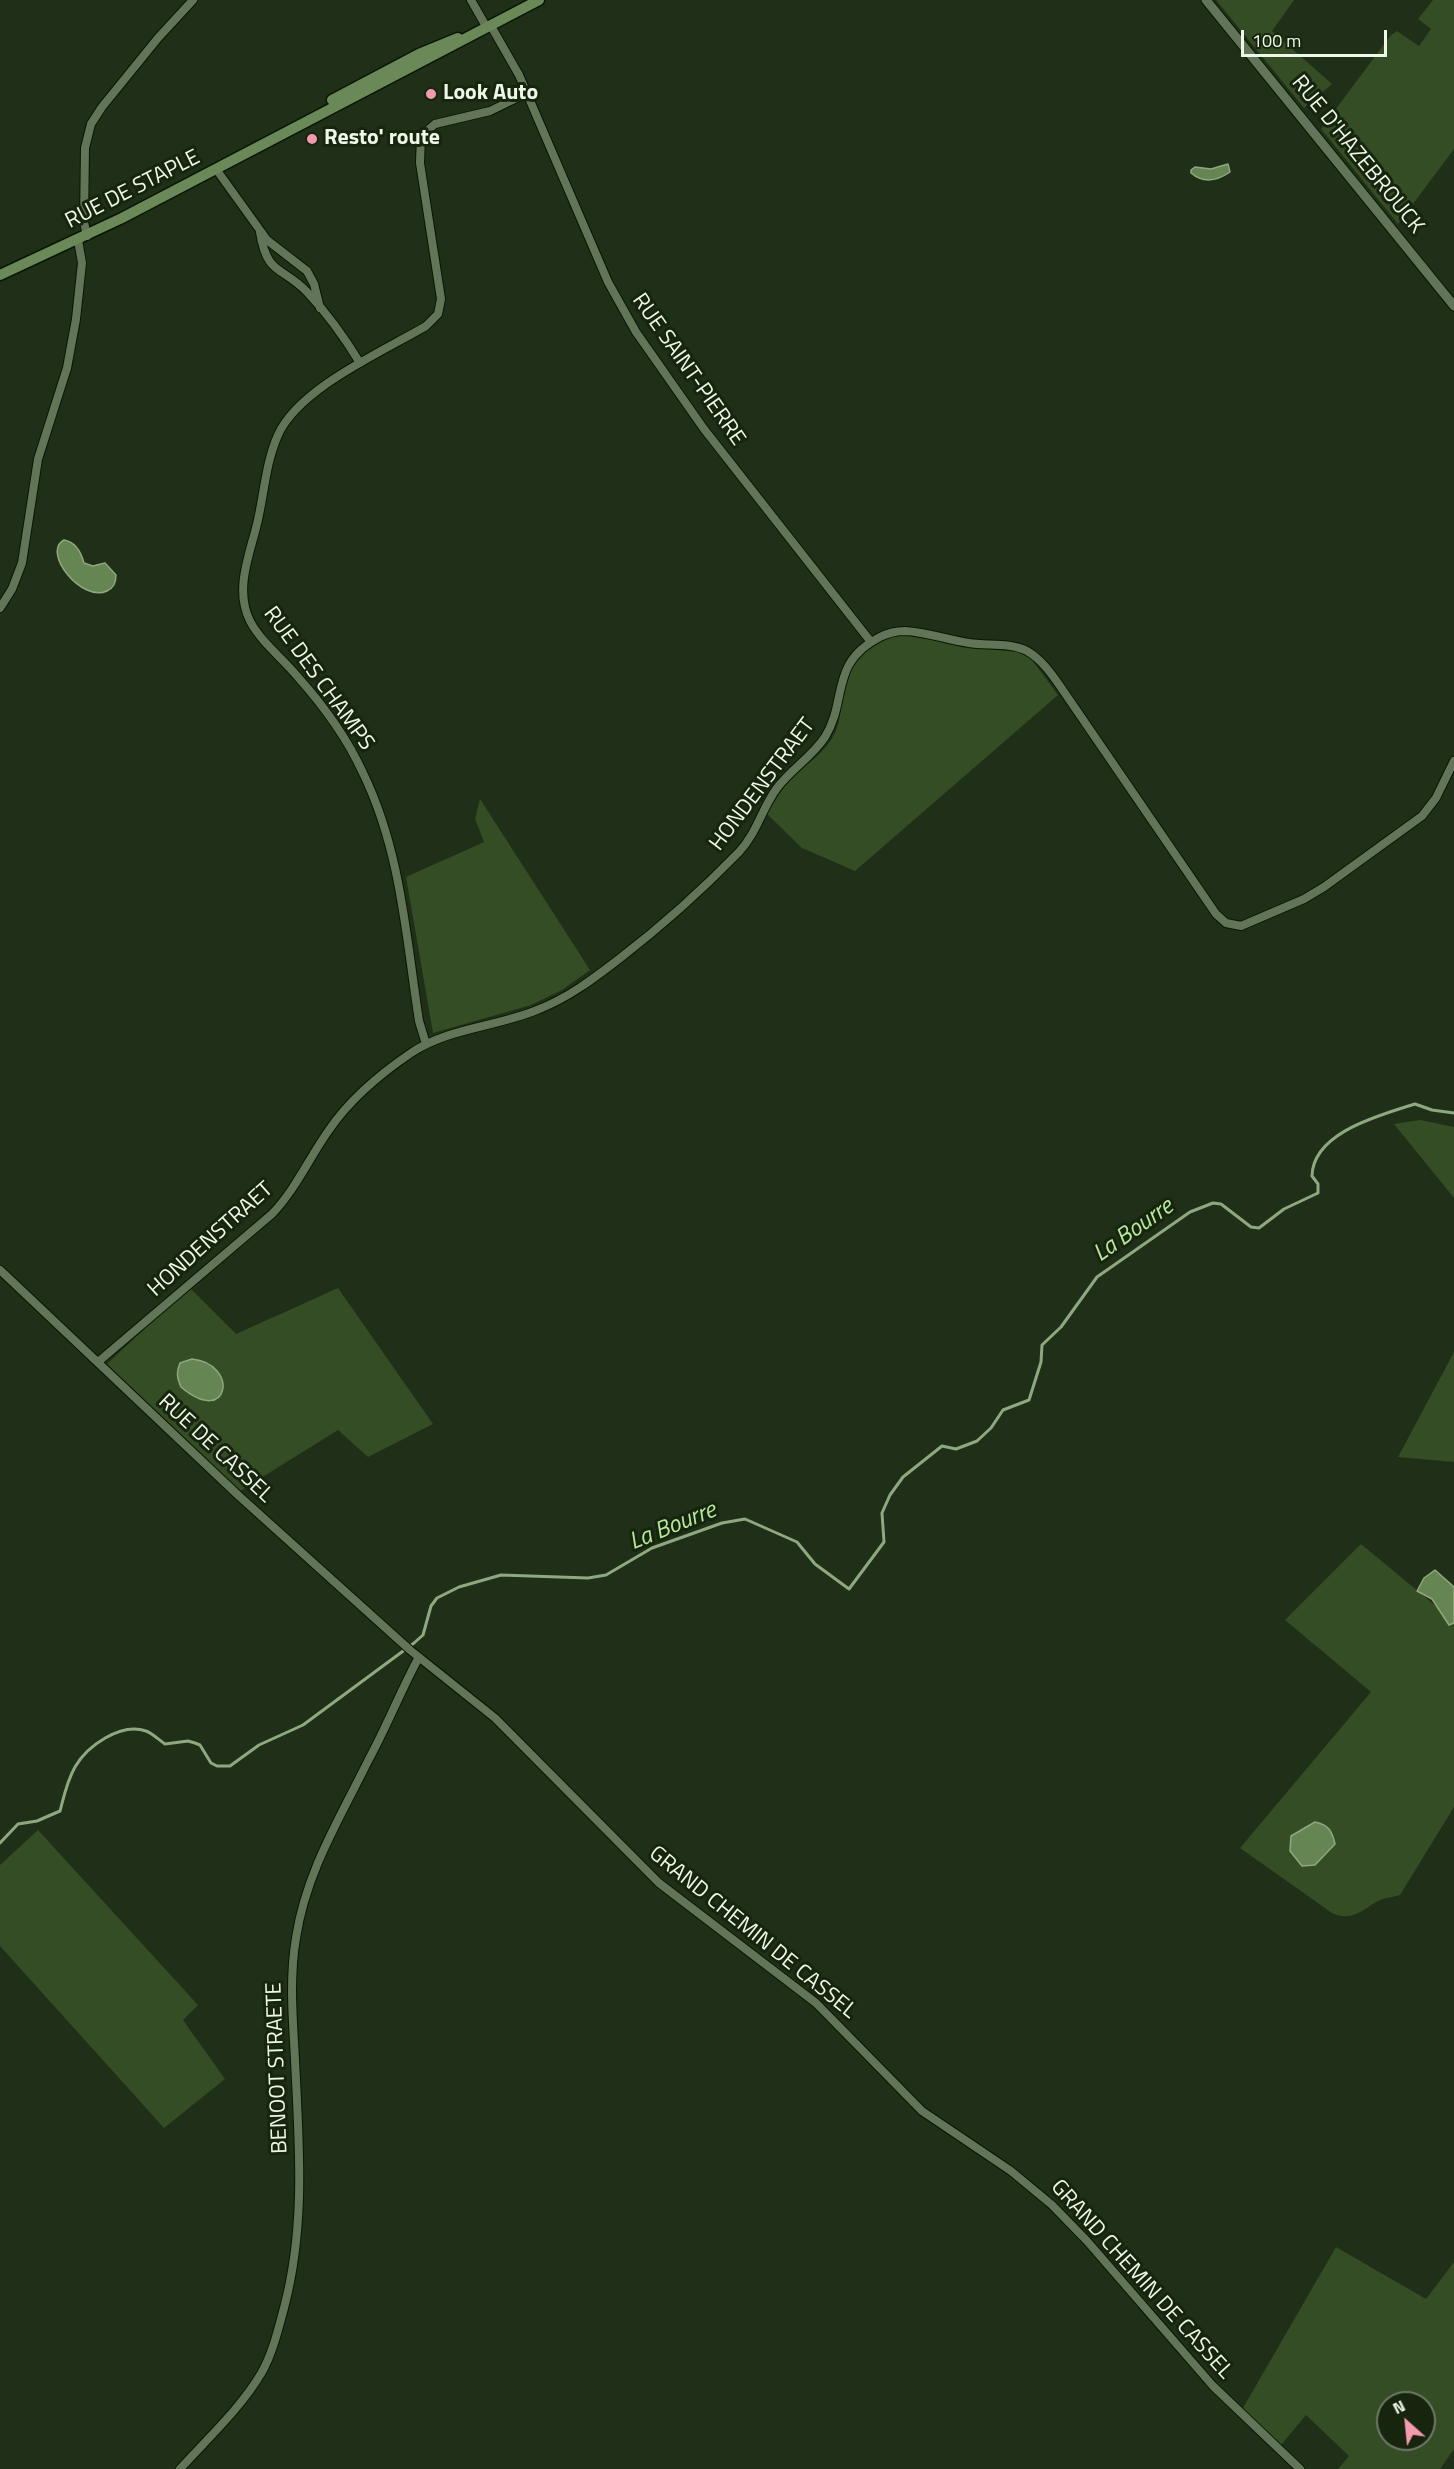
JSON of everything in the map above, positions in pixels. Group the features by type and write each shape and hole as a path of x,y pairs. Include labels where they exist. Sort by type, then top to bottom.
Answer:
{"main road":[{"name":"RUE DE STAPLE","path":"0,275 82,238 216,170 281,135 334,99 409,59 442,43 486,28 539,0"}],"street":[{"path":"0,608 12,590 22,563 38,459 69,359 82,263 87,135 98,112 158,38 193,0"},
{"name":"RUE SAINT-PIERRE","path":"471,0 526,93 608,282 636,332 704,429 871,642"},
{"name":"RUE D'HAZEBROUCK","path":"1206,0 1454,306"},
{"name":"RUE DES CHAMPS","path":"426,1044 419,1020 394,858 376,801 355,758 327,715 302,682 253,626 245,608 243,596 245,569 272,453 280,431 303,404 360,363 426,326 435,319 440,310 440,287 420,163 421,136 426,129 435,124 490,111 526,93"},
{"path":"216,170 275,248 307,271 314,284 320,308"},
{"path":"260,231 263,249 269,263 303,288 360,363"},
{"name":"HONDENSTRAET","path":"98,1362 272,1214 290,1194 330,1128 348,1105 376,1080 426,1044 528,1013 560,1000 598,975 680,911 744,846 758,827 776,790 822,742 834,716 843,675 854,658 871,642 887,634 908,632 971,643 1015,647 1030,653 1060,686 1216,914 1230,925 1247,924 1311,895 1403,832 1431,805 1454,761"},
{"name":"RUE DE CASSEL","path":"0,1270 239,1496 410,1650"},
{"name":"GRAND CHEMIN DE CASSEL","path":"410,1650 450,1680 499,1722 630,1856 670,1893 790,1982 823,2010 922,2111 1011,2171 1052,2205 1087,2241 1213,2385 1300,2469"},
{"name":"BENOOT STRAETE","path":"180,2469 250,2390 265,2366 275,2342 295,2261 299,2222 299,2161 292,1994 294,1949 301,1910 324,1846 419,1657"}],"shaded area":[{"path":"1216,0 1294,0 1272,31 1332,84 1304,108"},
{"path":"1433,0 1454,0 1454,149 1398,224 1321,129 1391,35 1397,31 1419,46 1431,29 1418,19"},
{"path":"1228,164 1230,172 1220,178 1206,180 1191,173 1195,167 1211,169"},
{"path":"64,540 77,548 84,563 93,566 105,563 116,575 115,583 111,588 97,593 86,590 76,583 61,565 58,555 58,546"},
{"path":"895,636 911,636 974,648 1020,652 1030,657 1058,695 855,871 802,848 767,814 789,782 819,754 835,734 844,686 851,669 870,648"},
{"path":"480,799 590,970 562,990 531,1005 433,1033 406,877 484,842 475,819"},
{"path":"1420,1120 1454,1127 1454,1198 1394,1124"},
{"path":"189,1287 236,1334 338,1288 433,1424 368,1457 338,1430 240,1491 107,1364"},
{"path":"1454,1352 1454,1462 1398,1457"},
{"path":"192,1359 207,1363 217,1371 222,1381 222,1390 218,1397 210,1401 197,1398 181,1387 178,1375 180,1363"},
{"path":"1361,1544 1454,1621 1454,1807 1400,1895 1379,1901 1356,1914 1345,1916 1332,1913 1240,1848 1371,1692 1285,1620"},
{"path":"1435,1570 1454,1587 1454,1623 1449,1625 1432,1599 1417,1591 1424,1578"},
{"path":"1315,1822 1329,1829 1335,1844 1315,1865 1302,1866 1290,1851 1291,1836"},
{"path":"38,1830 198,2005 183,2020 225,2079 164,2128 0,1946 0,1865"},
{"path":"1336,2247 1426,2299 1454,2262 1454,2449 1440,2469 1338,2469 1349,2456 1306,2415 1281,2445 1243,2408"}],"waterway":[{"name":"La Bourre","path":"0,1843 18,1824 37,1821 60,1811 70,1778 80,1759 96,1744 116,1733 136,1729 148,1732 165,1744 188,1741 195,1743 200,1745 211,1763 217,1766 230,1766 259,1745 303,1725 414,1643 423,1635 431,1606 437,1598 459,1587 501,1575 588,1578 606,1575 652,1548 722,1523 745,1519 797,1542 815,1564 849,1589 884,1542 882,1513 890,1495 903,1477 942,1446 956,1449 977,1441 991,1428 1003,1410 1029,1400 1041,1362 1042,1345 1061,1327 1097,1277 1190,1212 1213,1203 1221,1204 1251,1227 1259,1228 1284,1209 1318,1193 1318,1184 1312,1176 1315,1161 1336,1137 1368,1120 1415,1104 1432,1110 1454,1113"}],"place":[{"name":"Look Auto","path":"431,94"},
{"name":"Resto' route","path":"312,139"}]}
